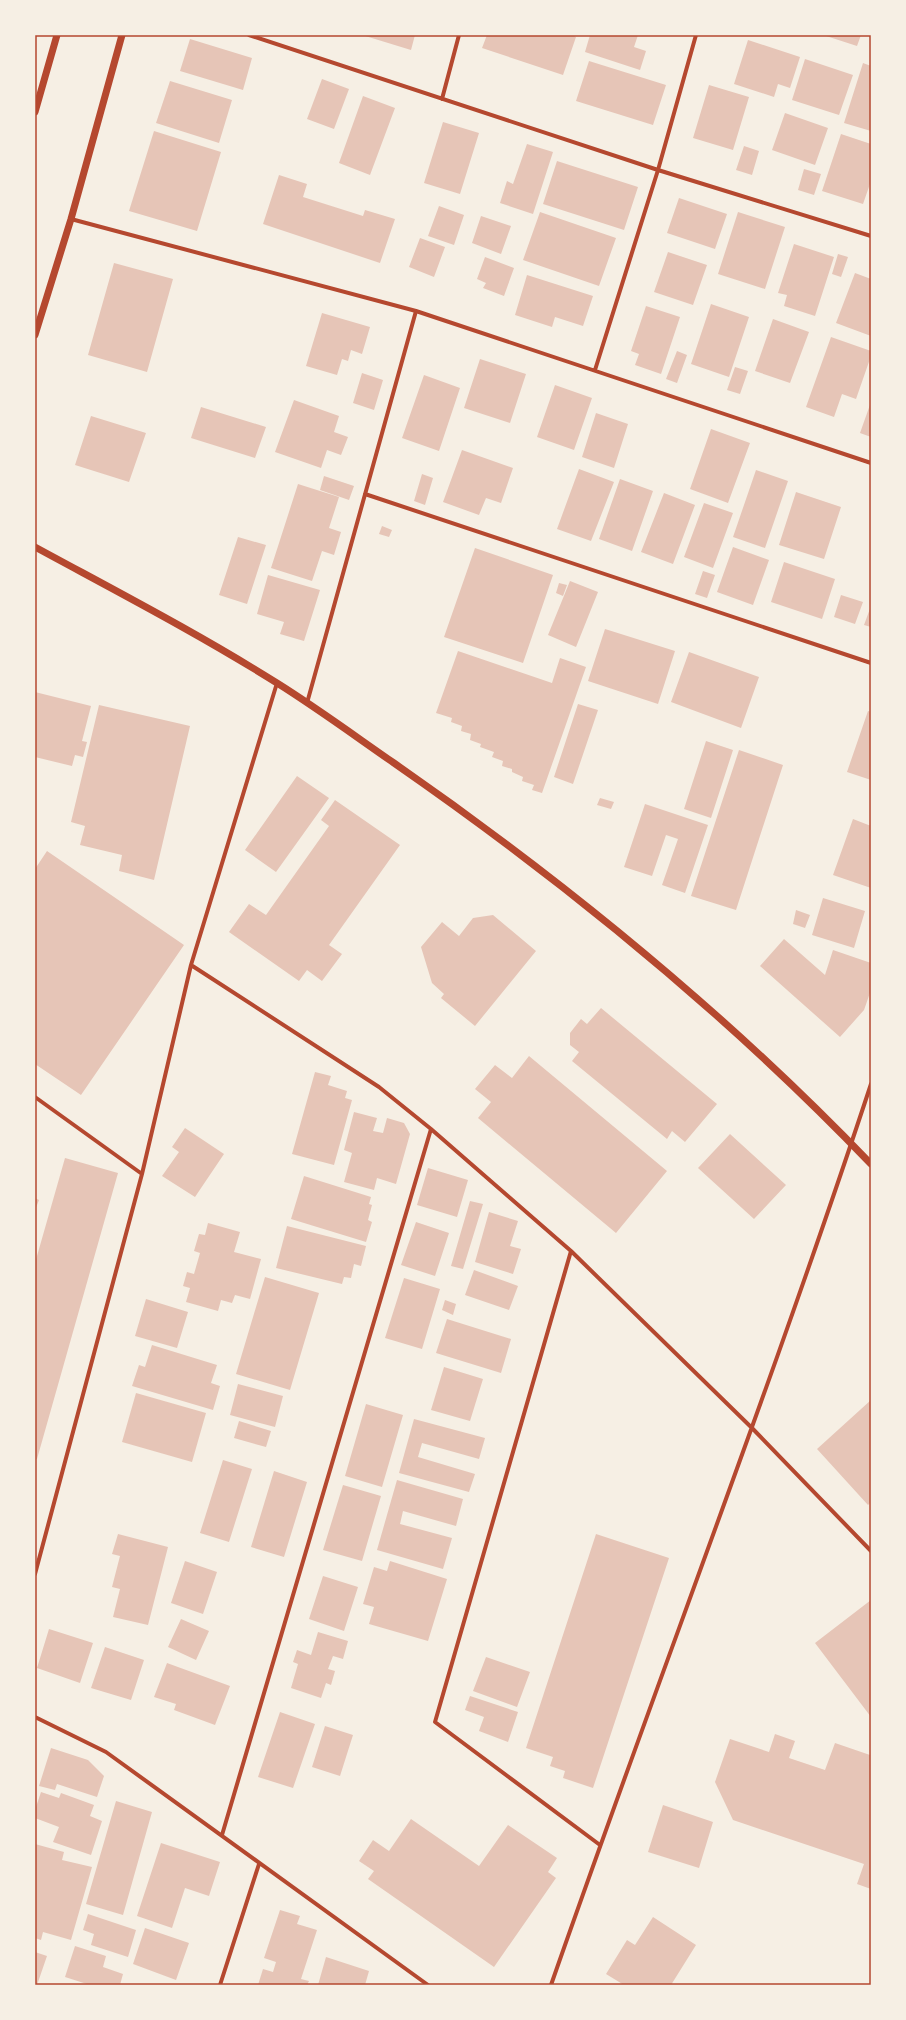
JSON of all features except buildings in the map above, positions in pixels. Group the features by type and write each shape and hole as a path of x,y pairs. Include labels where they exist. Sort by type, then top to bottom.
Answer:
{"street":[{"path":"35,112 57,35"},
{"path":"35,335 70,219 122,35"},
{"path":"249,35 658,170 871,236"},
{"path":"442,99 459,35"},
{"path":"595,370 658,170 696,35"},
{"path":"70,219 416,311 871,463"},
{"path":"307,703 416,311"},
{"path":"365,494 871,663"},
{"path":"35,547 151,610 277,683 448,800 602,916 726,1022 871,1164"},
{"path":"35,1574 142,1174 191,965 277,683"},
{"path":"191,965 379,1087 431,1129 571,1251 752,1428 871,1551"},
{"path":"551,1985 600,1845 752,1428 871,1084"},
{"path":"35,1097 142,1174"},
{"path":"222,1835 431,1129"},
{"path":"571,1251 435,1722 600,1845"},
{"path":"35,1717 106,1752 428,1985"},
{"path":"220,1985 259,1864"}]}
